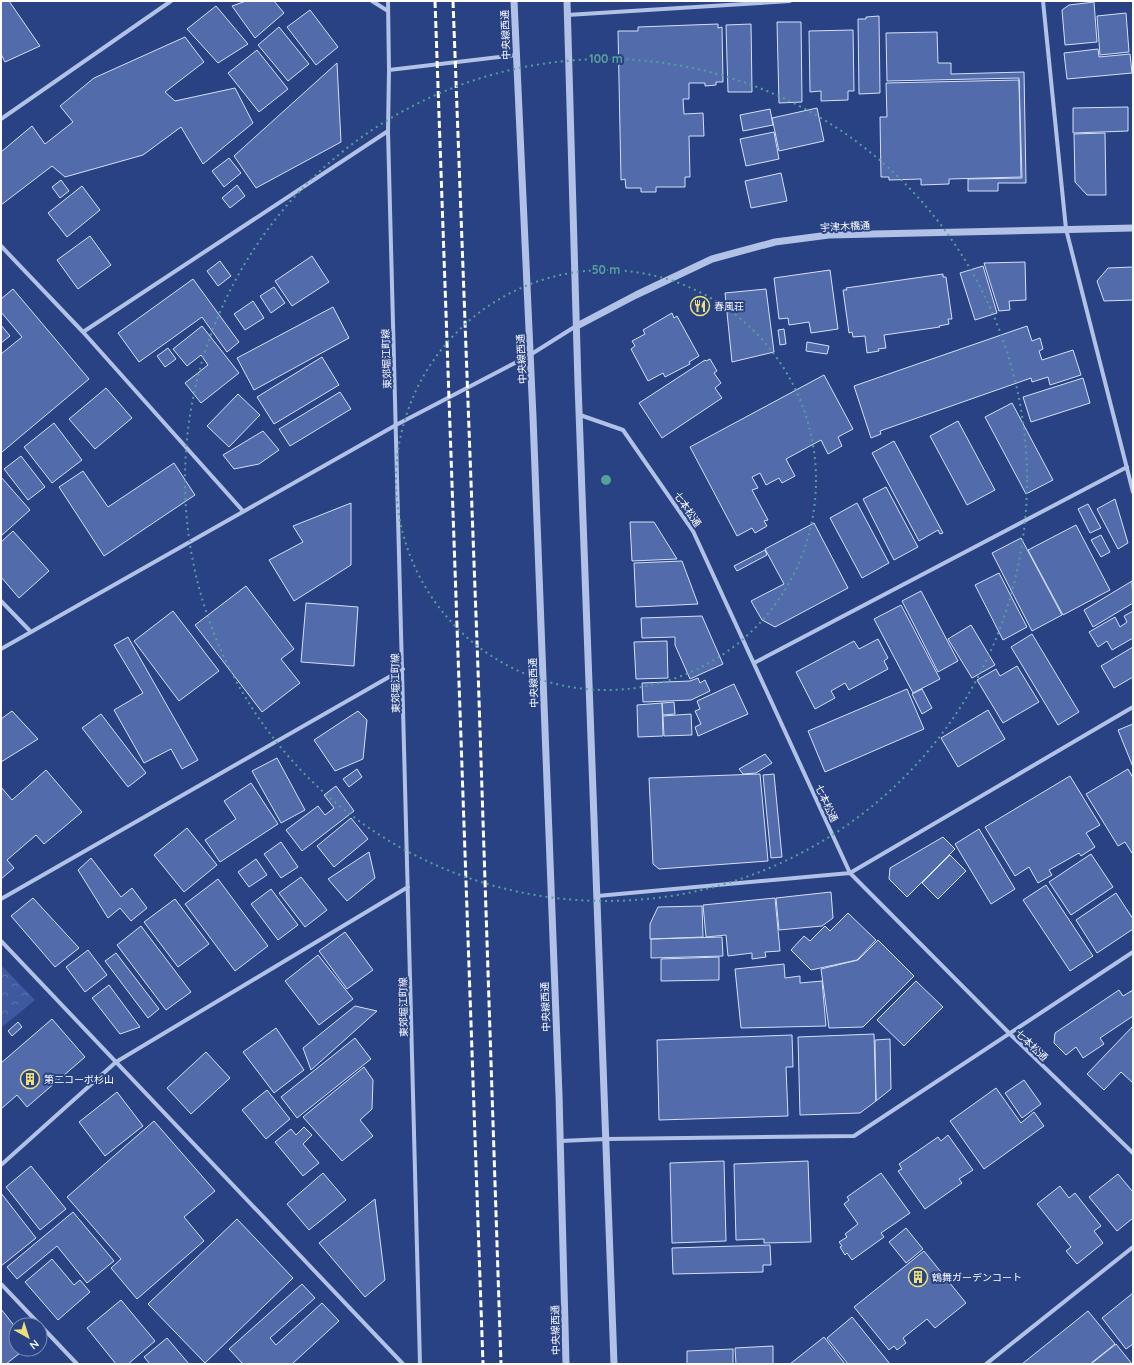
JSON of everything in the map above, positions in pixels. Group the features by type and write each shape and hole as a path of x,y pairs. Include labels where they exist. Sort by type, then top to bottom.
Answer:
{"street":[{"path":"1,119 171,1"},
{"path":"372,1 388,11"},
{"name":"東郊堀江町線","path":"388,1 388,131 420,1364"},
{"name":"中央線西通","path":"514,1 530,355 560,1140 566,1364"},
{"path":"566,1 576,326 614,1364"},
{"path":"567,15 790,1"},
{"path":"1043,1 1066,229 1133,492"},
{"path":"389,70 516,55"},
{"path":"83,332 388,131"},
{"name":"宇津木橋通","path":"576,326 636,295 712,259 776,242 829,235 1133,228"},
{"path":"1,246 83,332 243,511"},
{"path":"1,649 396,425 530,355 576,326"},
{"name":"七本松通","path":"580,415 624,430 693,531 850,873 1010,1034 1133,1153"},
{"path":"754,663 1127,467"},
{"path":"1,601 31,632"},
{"path":"1,899 403,669"},
{"path":"597,896 850,873 1133,707"},
{"path":"1,1165 116,1062 408,887"},
{"path":"1,941 403,1364"},
{"path":"560,1140 606,1138 854,1136 1133,952"},
{"path":"986,1364 1133,1247"},
{"path":"1,1284 32,1317"},
{"path":"48,1333 77,1364"}],"green space":[{"path":"1,965 35,1000 1,1028"}],"building":[{"path":"1,1 9,1 40,46 5,62 1,54"},
{"path":"246,1 274,1 284,13 255,38 232,6"},
{"path":"1094,2 1097,42 1065,45 1062,10 1069,5"},
{"path":"216,6 248,44 218,63 187,29"},
{"path":"310,10 338,47 316,65 287,27"},
{"path":"1126,13 1129,52 1100,55 1097,16"},
{"path":"879,16 880,93 859,94 858,19"},
{"path":"777,22 801,22 802,102 779,103"},
{"path":"718,24 718,28 722,27 723,82 716,82 716,85 705,86 705,83 689,83 689,99 683,99 684,114 703,113 704,136 689,136 690,177 685,177 685,187 656,187 656,192 641,192 641,188 626,188 625,179 621,180 618,31 638,31 638,27"},
{"path":"751,24 752,92 728,92 726,25"},
{"path":"279,27 309,64 288,81 258,45"},
{"path":"853,30 854,91 848,91 848,100 821,101 821,91 810,92 809,31"},
{"path":"937,32 938,63 951,63 951,74 1024,72 1026,183 998,183 998,191 968,191 968,179 1022,178 1019,78 887,81 886,33"},
{"path":"185,37 204,62 165,92 175,101 235,88 253,123 203,164 181,127 143,155 65,177 52,166 1,205 1,152 32,126 45,144 73,122 60,106 94,78"},
{"path":"1098,49 1099,57 1130,54 1132,73 1067,79 1064,53"},
{"path":"257,50 288,89 259,112 228,73"},
{"path":"337,63 341,142 256,188 234,156"},
{"path":"1019,80 1021,177 949,179 949,184 921,185 921,179 889,180 889,177 881,177 880,117 887,117 886,83"},
{"path":"1128,107 1128,131 1073,133 1073,108"},
{"path":"817,108 824,141 779,151 772,118"},
{"path":"770,109 773,125 743,131 740,115"},
{"path":"774,132 779,159 746,166 740,139"},
{"path":"1105,133 1106,195 1087,195 1075,182 1074,134"},
{"path":"229,158 241,173 224,187 212,171"},
{"path":"781,173 787,201 751,208 745,181"},
{"path":"61,180 69,191 60,198 52,187"},
{"path":"237,185 245,196 230,208 222,198"},
{"path":"82,186 100,210 67,237 48,213"},
{"path":"90,236 111,265 78,289 57,260"},
{"path":"312,256 329,282 292,306 275,281"},
{"path":"220,261 231,276 218,286 207,271"},
{"path":"1025,262 1026,300 1009,301 1010,310 999,311 984,263"},
{"path":"983,266 997,313 975,320 960,273"},
{"path":"1133,267 1133,300 1104,301 1097,281 1108,268"},
{"path":"830,270 838,329 811,333 809,322 789,325 788,318 779,319 774,278"},
{"path":"943,274 943,277 946,277 952,319 948,319 949,324 939,326 940,327 884,335 886,348 867,353 865,336 853,337 852,332 849,333 843,290 847,290 846,288"},
{"path":"193,279 239,342 227,352 202,317 139,362 118,333"},
{"path":"274,287 285,303 271,313 260,296"},
{"path":"13,289 89,379 2,452 1,354 22,337 1,312 1,299"},
{"path":"766,289 774,352 732,362 725,293"},
{"path":"253,301 264,318 245,330 234,314"},
{"path":"333,307 349,338 254,390 237,358"},
{"path":"672,313 674,318 677,316 699,356 689,362 690,364 665,377 663,373 648,381 631,349 635,346 632,341 645,334 643,330"},
{"path":"1,325 10,336 1,343"},
{"path":"202,326 239,373 201,403 185,383 208,365 201,355 187,366 173,349"},
{"path":"1027,326 1032,341 1040,338 1043,349 1039,351 1042,360 1073,350 1081,375 1050,385 1048,377 1032,382 1031,378 880,431 881,434 871,438 854,386"},
{"path":"784,329 786,344 780,345 778,330"},
{"path":"807,342 829,346 827,354 806,351"},
{"path":"168,348 176,359 165,367 157,356"},
{"path":"322,357 339,385 274,424 257,397"},
{"path":"710,359 717,371 714,373 721,383 715,388 722,398 662,438 639,403 705,360"},
{"path":"824,375 853,429 838,437 842,446 828,454 821,440 786,459 795,476 782,483 779,478 766,485 760,473 752,477 758,488 752,490 768,520 764,521 767,526 755,533 752,528 737,536 690,447"},
{"path":"1083,378 1090,403 1031,422 1023,397"},
{"path":"106,388 132,418 95,449 69,419"},
{"path":"340,392 351,409 290,446 279,429"},
{"path":"238,394 260,415 229,447 207,426"},
{"path":"1012,403 1053,480 1026,494 985,417"},
{"path":"958,421 995,490 967,505 930,436"},
{"path":"54,423 82,460 52,483 24,447"},
{"path":"263,431 279,450 259,464 234,469 223,455"},
{"path":"894,441 943,533 940,534 938,530 919,541 872,453"},
{"path":"21,456 45,487 28,500 4,469"},
{"path":"174,463 195,495 104,556 59,487 83,471 108,507"},
{"path":"1,477 30,510 1,536"},
{"path":"886,487 918,547 894,560 863,499"},
{"path":"1115,499 1128,543 1118,549 1097,509"},
{"path":"351,503 351,565 294,601 269,560 303,542 293,526"},
{"path":"857,503 889,563 862,578 830,518"},
{"path":"1088,504 1101,528 1090,533 1078,509"},
{"path":"630,522 654,522 677,559 632,561"},
{"path":"814,523 848,588 775,627 762,620 751,601 784,584 765,549"},
{"path":"1076,525 1110,590 1063,615 1028,550"},
{"path":"13,531 49,571 19,598 1,577 1,542"},
{"path":"1101,535 1110,552 1101,557 1091,540"},
{"path":"1021,538 1062,615 1032,631 992,553"},
{"path":"765,550 767,555 737,571 734,566"},
{"path":"682,561 698,604 636,607 634,563"},
{"path":"999,573 1027,627 1003,640 975,585"},
{"path":"1132,581 1133,603 1093,627 1084,610"},
{"path":"246,586 294,649 281,659 300,683 262,712 195,625"},
{"path":"921,591 958,661 938,672 902,601"},
{"path":"306,603 358,607 354,666 301,662"},
{"path":"901,605 940,679 913,693 874,619"},
{"path":"173,611 219,671 179,701 134,641"},
{"path":"1133,611 1133,638 1112,650 1107,641 1098,647 1089,632 1115,617 1120,627 1127,622 1124,616"},
{"path":"702,616 723,664 690,679 675,645 675,637 642,638 641,618"},
{"path":"971,625 995,665 972,678 948,639"},
{"path":"1032,634 1079,712 1058,725 1011,647"},
{"path":"128,637 198,760 182,769 171,749 144,763 114,710 143,693 114,645"},
{"path":"878,639 888,658 884,661 888,669 849,690 845,683 831,691 835,698 815,709 796,672 854,641 859,649"},
{"path":"667,641 668,678 636,679 634,642"},
{"path":"1133,647 1133,677 1114,688 1101,666"},
{"path":"1017,666 1039,702 1003,723 977,680 996,669 1000,676"},
{"path":"698,678 700,683 705,680 710,691 691,700 643,702 642,683 690,681"},
{"path":"734,684 748,714 698,736 695,727 701,724 695,711 700,709 697,701"},
{"path":"907,689 924,729 825,772 808,731"},
{"path":"922,689 932,708 922,714 912,694"},
{"path":"674,702 675,714 663,715 662,703"},
{"path":"662,703 663,736 638,737 637,705"},
{"path":"988,710 1005,739 958,767 941,738"},
{"path":"12,711 38,739 1,762 1,719"},
{"path":"358,711 367,720 363,759 335,771 314,740"},
{"path":"101,714 146,773 128,787 82,728"},
{"path":"691,714 692,735 664,736 663,716"},
{"path":"1133,724 1133,767 1118,730"},
{"path":"765,754 772,763 756,773 743,774 739,769"},
{"path":"277,758 305,810 281,823 252,771"},
{"path":"357,769 362,777 349,787 343,779"},
{"path":"1128,769 1133,778 1132,853 1125,842 1118,846 1086,794"},
{"path":"46,770 82,812 44,844 36,835 7,860 14,868 1,879 1,787 12,800"},
{"path":"760,774 768,861 659,869 653,864 649,778"},
{"path":"774,774 782,857 771,858 763,775"},
{"path":"1070,776 1100,825 1086,833 1095,847 1081,856 1079,853 1049,870 1052,875 1038,883 1029,867 1015,876 985,827"},
{"path":"251,783 278,824 220,862 205,840 236,819 224,801"},
{"path":"336,786 354,811 302,851 286,830 318,806 325,815 334,808 324,795"},
{"path":"351,818 368,839 334,867 317,846"},
{"path":"187,828 217,865 184,892 154,855"},
{"path":"979,829 1015,889 991,904 955,844"},
{"path":"943,837 955,849 907,897 889,879 890,868"},
{"path":"281,842 298,867 281,878 264,854"},
{"path":"369,852 375,878 347,901 328,879"},
{"path":"1091,854 1113,887 1071,915 1049,882"},
{"path":"950,855 966,871 938,899 922,883"},
{"path":"91,858 121,897 132,888 147,908 131,921 120,908 108,918 78,870"},
{"path":"256,859 267,875 249,887 238,872"},
{"path":"301,877 327,910 305,927 279,893"},
{"path":"218,879 268,946 235,971 185,904"},
{"path":"1046,885 1093,956 1070,971 1023,900"},
{"path":"271,889 298,925 278,940 251,904"},
{"path":"831,892 833,918 822,926 779,930 776,898"},
{"path":"1116,893 1133,919 1133,929 1097,953 1076,920"},
{"path":"33,898 79,948 55,967 11,916"},
{"path":"775,898 780,951 765,952 766,957 752,959 752,953 728,956 726,935 706,937 703,905"},
{"path":"175,899 209,944 178,967 144,922"},
{"path":"702,906 703,937 650,939 650,924 658,907"},
{"path":"848,913 876,940 857,960 811,970 791,950 804,936 810,941 825,926 830,931"},
{"path":"141,926 191,992 166,1010 117,945"},
{"path":"345,932 373,970 347,989 319,951"},
{"path":"722,937 723,956 651,958 651,939"},
{"path":"878,940 914,976 863,1027 829,1028 821,969 858,960"},
{"path":"88,950 107,975 85,992 66,967"},
{"path":"116,953 159,1009 148,1018 105,961"},
{"path":"318,955 353,999 319,1025 285,981"},
{"path":"719,957 719,980 661,981 661,959"},
{"path":"784,964 785,978 800,976 800,983 822,981 826,1026 741,1028 735,969"},
{"path":"916,981 943,1007 904,1046 877,1020"},
{"path":"109,985 140,1027 120,1034 92,998"},
{"path":"1119,990 1123,996 1133,990 1133,1016 1100,1038 1104,1044 1083,1058 1076,1047 1066,1055 1054,1043 1055,1033"},
{"path":"355,1006 377,1011 311,1070 303,1048"},
{"name":"第二コーポ杉山","path":"52,1019 85,1057 27,1107 17,1095 1,1109 1,1063"},
{"path":"18,1022 22,1027 12,1036 8,1031"},
{"path":"1133,1026 1133,1083 1121,1072 1104,1090 1087,1074"},
{"path":"276,1028 304,1070 274,1093 243,1052"},
{"path":"874,1034 876,1101 860,1113 800,1115 798,1037"},
{"path":"792,1035 793,1067 786,1067 788,1116 659,1120 657,1040"},
{"path":"355,1038 371,1059 297,1118 281,1097"},
{"path":"890,1039 891,1089 876,1101 875,1040"},
{"path":"206,1052 230,1078 191,1114 167,1088"},
{"path":"364,1067 373,1080 372,1109 360,1120 373,1136 342,1161 303,1117"},
{"path":"1024,1080 1041,1104 1022,1118 1005,1093"},
{"path":"996,1088 1021,1123 1034,1112 1044,1126 984,1169 950,1121"},
{"path":"267,1090 290,1119 266,1139 242,1110"},
{"path":"117,1092 143,1126 105,1156 79,1122"},
{"path":"154,1121 215,1191 184,1217 204,1241 137,1299 111,1268 121,1259 67,1197"},
{"path":"304,1127 312,1135 303,1144 319,1163 303,1176 275,1142 291,1129 296,1135"},
{"path":"948,1135 973,1170 959,1179 962,1183 925,1209 898,1171 902,1169 899,1164 938,1137 941,1141"},
{"path":"724,1161 726,1241 672,1243 670,1163"},
{"path":"808,1161 811,1242 764,1243 764,1239 736,1240 734,1164"},
{"path":"31,1166 66,1209 40,1230 6,1187"},
{"path":"323,1173 346,1200 309,1230 287,1204"},
{"path":"881,1173 910,1213 881,1233 884,1237 852,1260 847,1253 845,1255 839,1242 847,1237 845,1234 858,1224 844,1204 849,1200 847,1197"},
{"path":"1118,1174 1133,1192 1133,1218 1117,1231 1089,1197"},
{"path":"1060,1186 1069,1198 1075,1193 1101,1226 1094,1231 1103,1243 1077,1264 1066,1251 1071,1247 1037,1204"},
{"path":"1,1193 36,1238 1,1266"},
{"path":"375,1199 385,1280 365,1297 319,1243"},
{"path":"73,1212 114,1261 87,1283 57,1246 17,1279 7,1267"},
{"path":"237,1219 293,1278 205,1363 148,1304"},
{"path":"906,1228 923,1249 906,1263 889,1242"},
{"path":"770,1245 771,1265 763,1265 763,1272 673,1274 672,1248"},
{"name":"鶴舞ガーデンコート","path":"924,1251 966,1303 935,1328 927,1319 903,1338 906,1343 897,1350 894,1346 889,1350 854,1307"},
{"path":"52,1259 74,1285 80,1280 90,1292 58,1320 25,1282"},
{"path":"302,1284 315,1298 270,1338 276,1345 322,1303 339,1321 292,1364 243,1364 229,1349"},
{"path":"1133,1293 1133,1344 1126,1349 1102,1318"},
{"path":"121,1300 155,1341 128,1364 116,1364 87,1328"},
{"path":"1,1309 8,1318 8,1357 15,1357 6,1364 1,1364"},
{"path":"1088,1311 1115,1344 1090,1364 1022,1364"},
{"path":"852,1317 890,1364 848,1364 827,1338"},
{"path":"824,1337 845,1364 790,1364"},
{"path":"167,1338 189,1364 150,1364 144,1357"},
{"path":"1116,1344 1132,1364 1091,1364"},
{"path":"773,1346 773,1364 736,1364 735,1348"},
{"path":"733,1349 733,1364 687,1364 687,1351"}],"railway":[{"path":"435,1 483,1364"},
{"path":"453,1 478,669 501,1364"}],"place":[{"name":"春風荘","path":"700,306"},
{"name":"第二コーポ杉山","path":"30,1079"},
{"name":"鶴舞ガーデンコート","path":"918,1277"}]}
